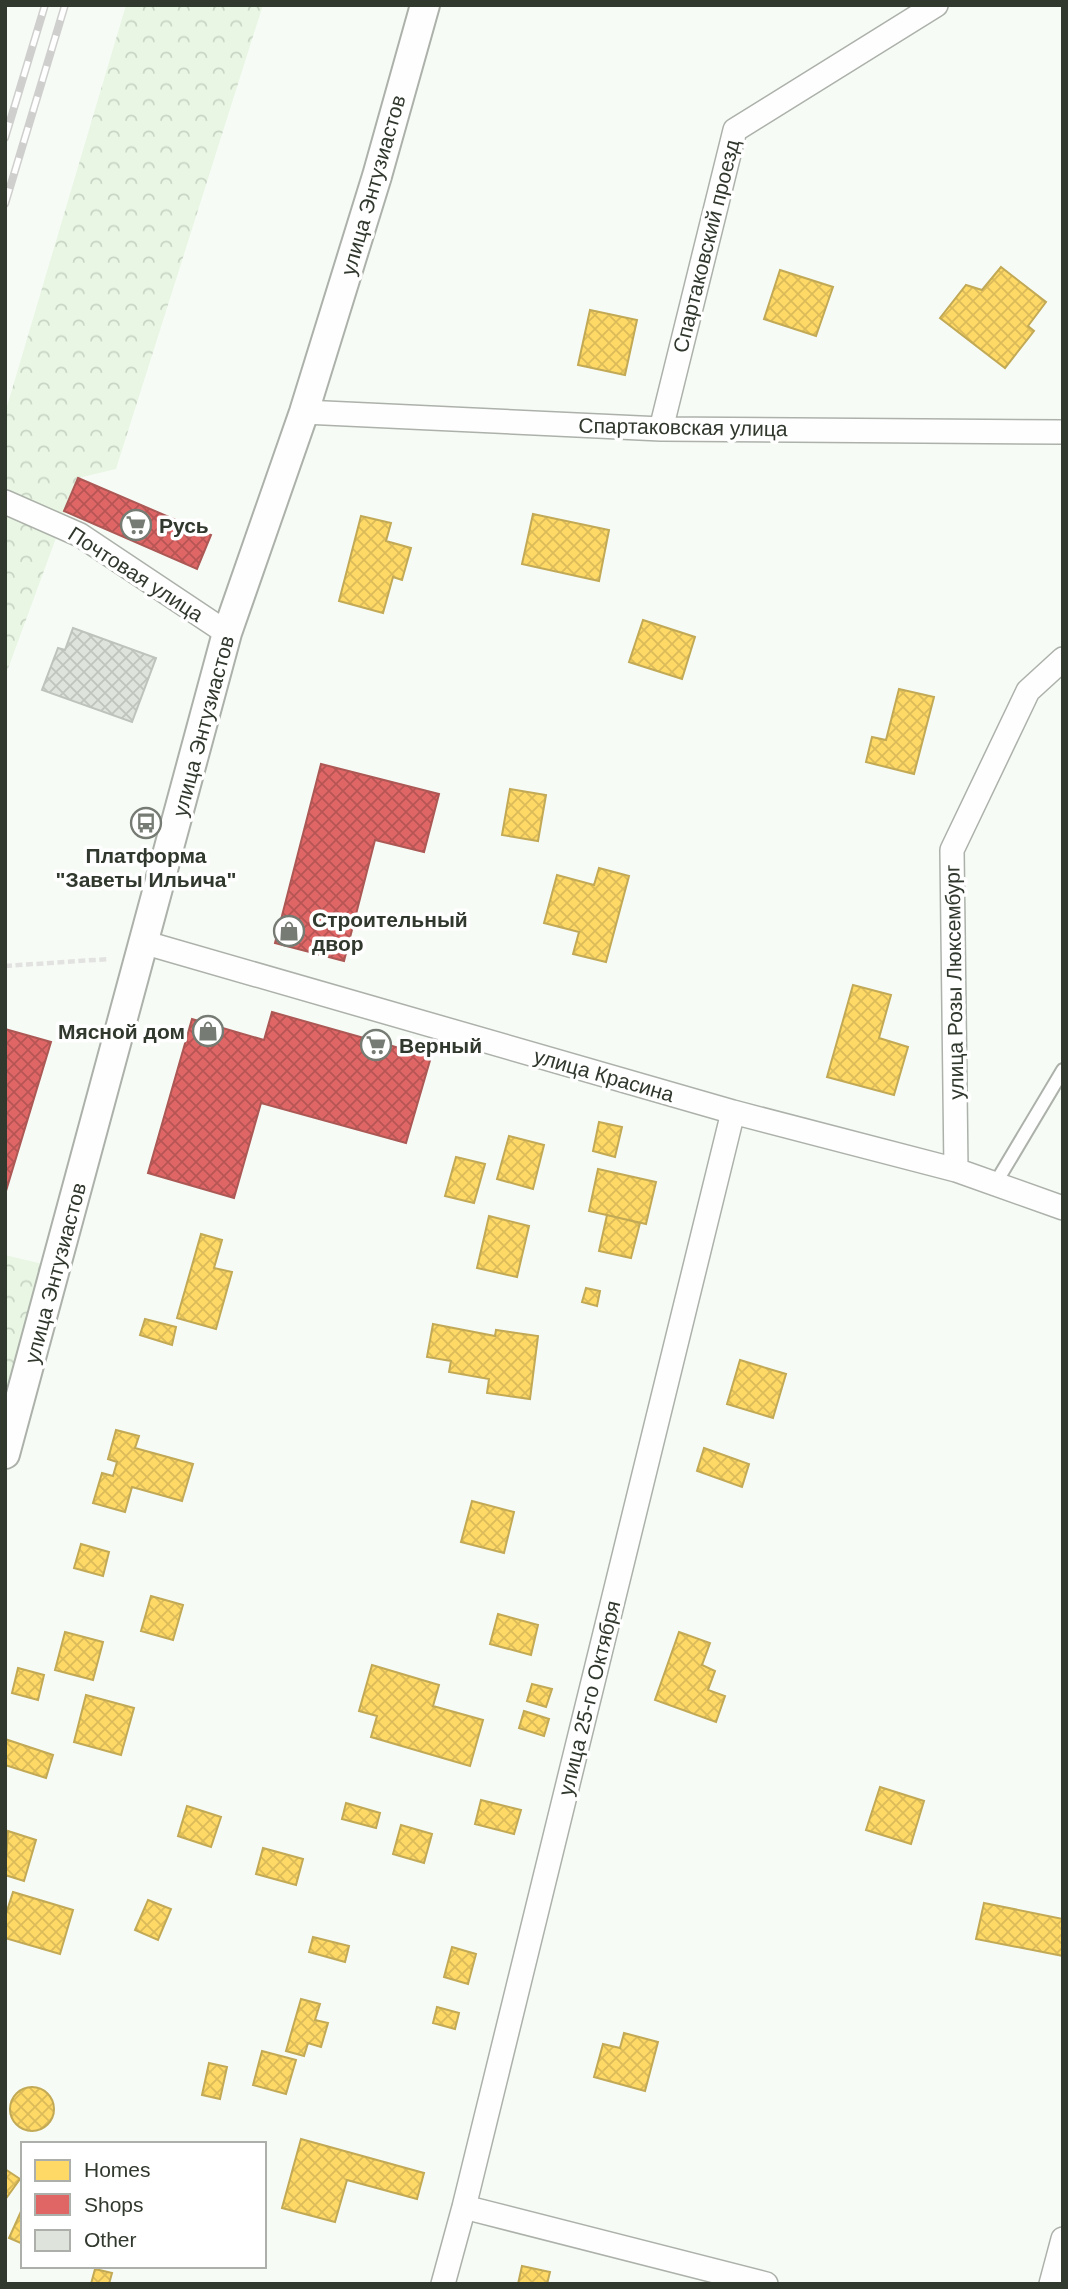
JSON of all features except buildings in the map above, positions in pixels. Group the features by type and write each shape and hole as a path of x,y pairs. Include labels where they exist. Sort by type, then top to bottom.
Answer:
{"street":[{"name":"улица Энтузиастов","path":"5,1454 227,633 304,412 377,176 425,5"},
{"name":"Спартаковский проезд","path":"661,429 735,130 936,5"},
{"name":"Спартаковская улица","path":"304,412 661,429 1063,432"},
{"name":"Почтовая улица","path":"5,502 79,535 227,633"},
{"name":"улица Розы Люксембург","path":"956,1170 952,850 1028,691 1063,659"},
{"name":"улица Красина","path":"143,950 733,1112 956,1170 1063,1208"},
{"name":"улица 25-го Октября","path":"443,2284 733,1112"},
{"path":"464,2207 766,2284"},
{"path":"1051,2284 1063,2239"}],"lane":[{"path":"995,1184 1063,1070"}],"path":[{"path":"5,966 143,950"}],"green space":[{"path":"126,5 263,5 116,469 78,478 5,677 5,413"},
{"path":"5,1255 43,1264 5,1400"}],"railway":[{"path":"5,138 45,5"},
{"path":"5,204 65,5"}],"place":[{"name":"Русь","path":"136,525"},
{"name":"Платформа \"Заветы Ильича\"","path":"146,823"},
{"name":"Строительный двор","path":"289,931"},
{"name":"Мясной дом","path":"208,1031"},
{"name":"Верный","path":"376,1045"}]}
